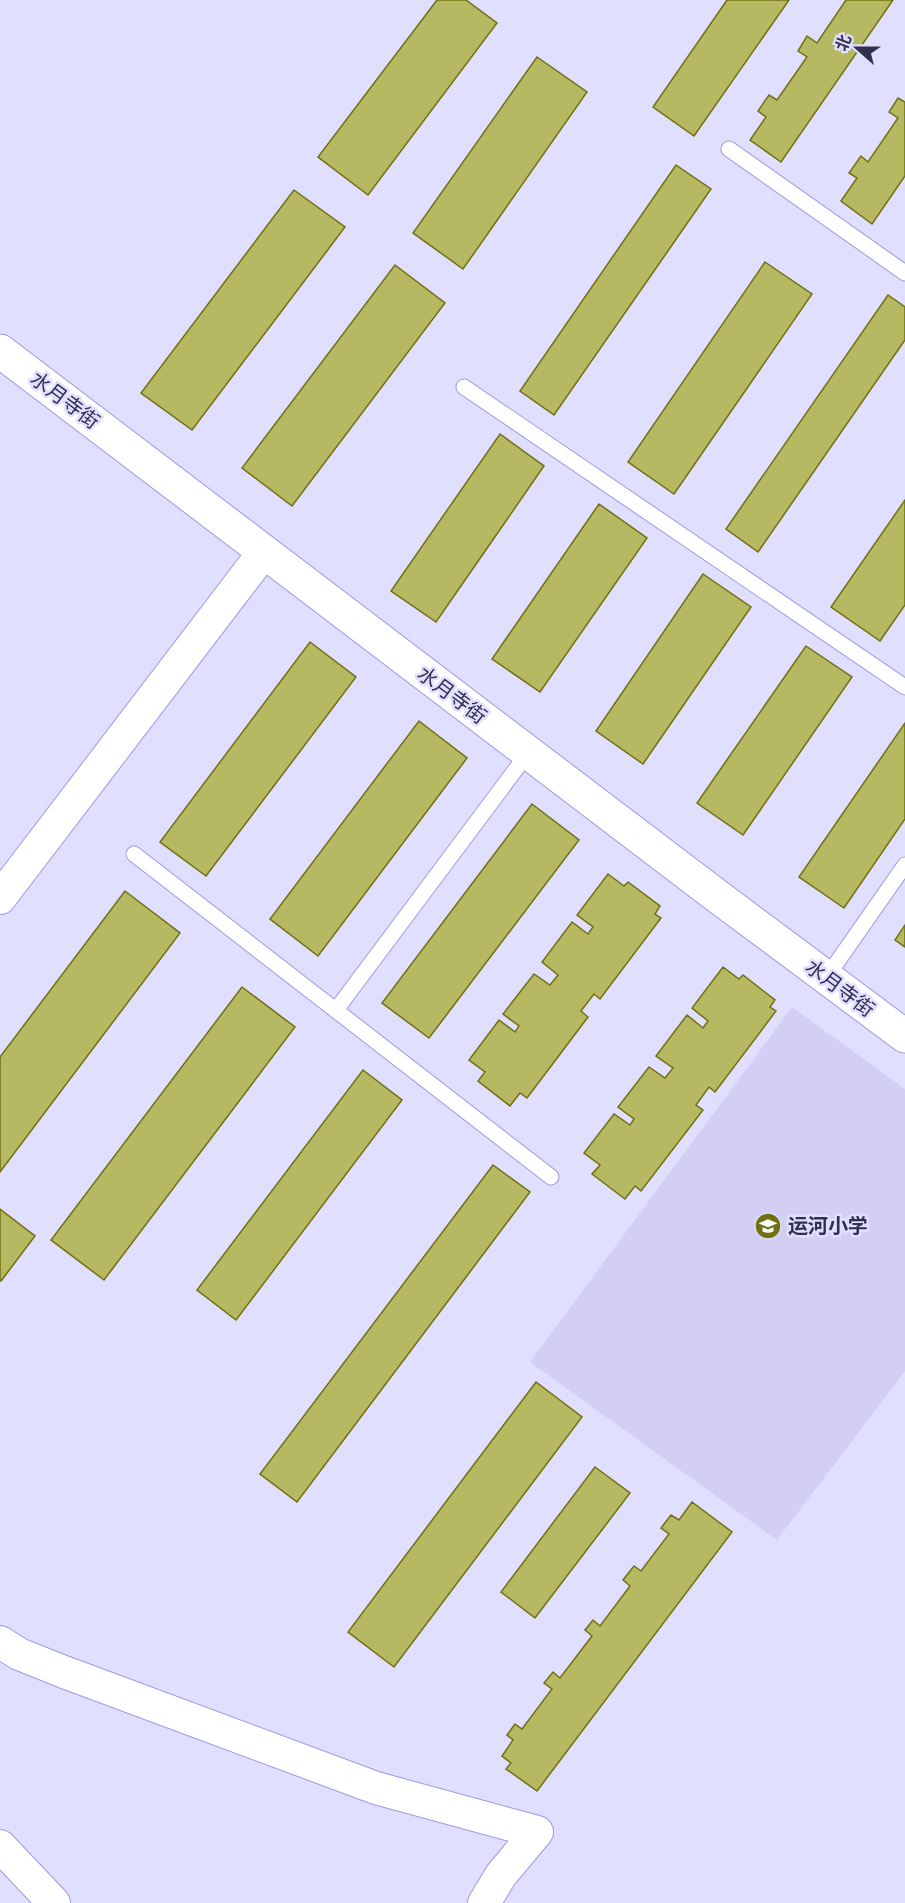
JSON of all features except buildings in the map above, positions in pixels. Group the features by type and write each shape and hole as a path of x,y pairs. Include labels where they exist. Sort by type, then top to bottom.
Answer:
{"street":[{"name":"水月寺街","path":"0,351 528,753 905,1036"},
{"path":"0,898 264,552"},
{"path":"0,1642 19,1654 64,1672 376,1788 537,1832 501,1875 484,1903"},
{"path":"0,1846 54,1903"}],"lane":[{"path":"729,149 905,273"},
{"path":"464,387 905,687"},
{"path":"336,1010 528,753"},
{"path":"134,854 551,1177"},
{"path":"826,978 905,865"}],"shaded area":[{"name":"运河小学","path":"792,1007 905,1089 905,1371 777,1540 530,1362"}],"place":[{"name":"运河小学","path":"768,1226"}]}
